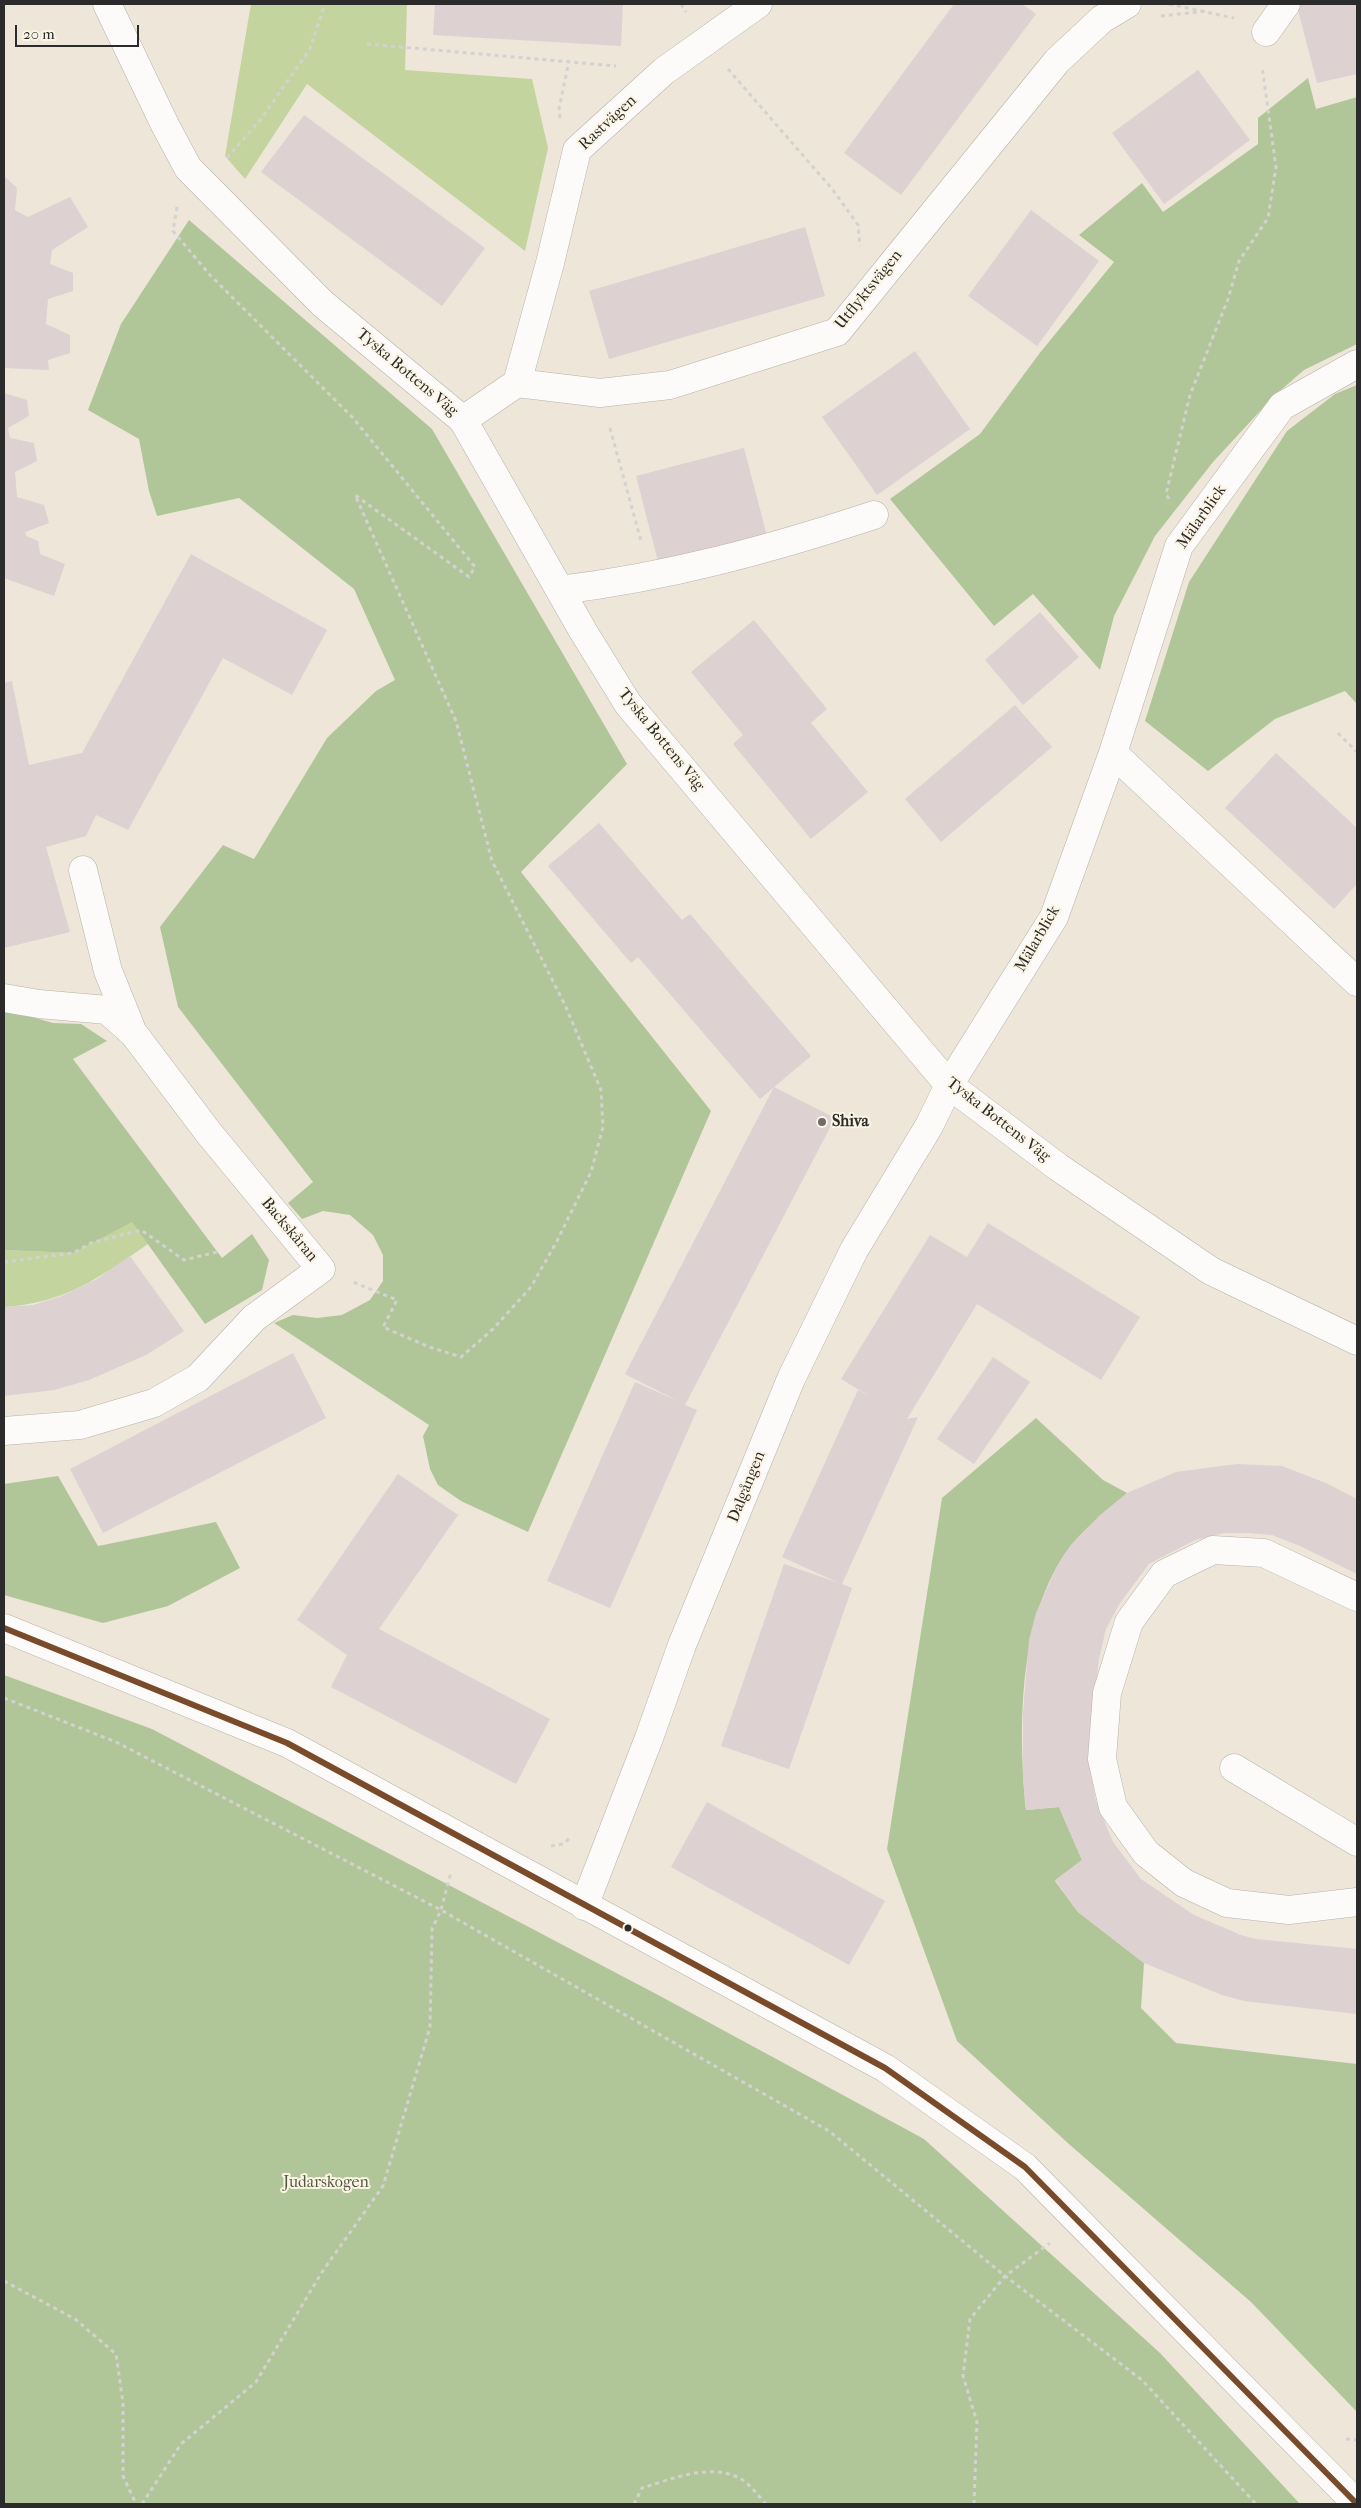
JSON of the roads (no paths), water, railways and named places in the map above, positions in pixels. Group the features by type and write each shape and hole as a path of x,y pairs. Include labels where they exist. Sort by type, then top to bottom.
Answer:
{"street":[{"name":"Tyska Bottens Väg","path":"107,4 165,125 188,168 323,304 463,420 560,590 628,704 949,1085 1058,1167 1211,1271 1357,1341"},
{"name":"Rastvägen","path":"516,383 550,263 577,150 664,71 758,4"},
{"name":"Utflyktsvägen","path":"516,383 600,393 670,385 837,332 1057,61 1102,19 1128,4"},
{"path":"1266,32 1286,4"},
{"name":"Mälarblick","path":"949,1085 1054,917 1113,753 1179,546 1282,406 1357,364"},
{"path":"463,420 516,383"},
{"path":"560,590 650,577 776,547 874,516"},
{"path":"1113,753 1357,982"},
{"path":"83,870 108,971 134,1034"},
{"name":"Backskåran","path":"4,998 40,1004 107,1010 134,1034 208,1132 321,1269 254,1318 198,1378 154,1403 80,1425 4,1431"},
{"name":"Dalgången","path":"584,1906 649,1738 682,1645 791,1379 854,1250 929,1126 949,1085"},
{"path":"1357,1597 1264,1553 1213,1550 1164,1574 1129,1622 1107,1693 1102,1759 1113,1807 1146,1853 1184,1883 1227,1903 1289,1910 1357,1902"},
{"path":"4,1628 287,1743 885,2068 1025,2166 1355,2497"},
{"path":"1234,1768 1357,1842"}],"place":[{"name":"Shiva","path":"822,1122"}],"park label":[{"name":"Judarskogen","path":"326,2183"}]}
